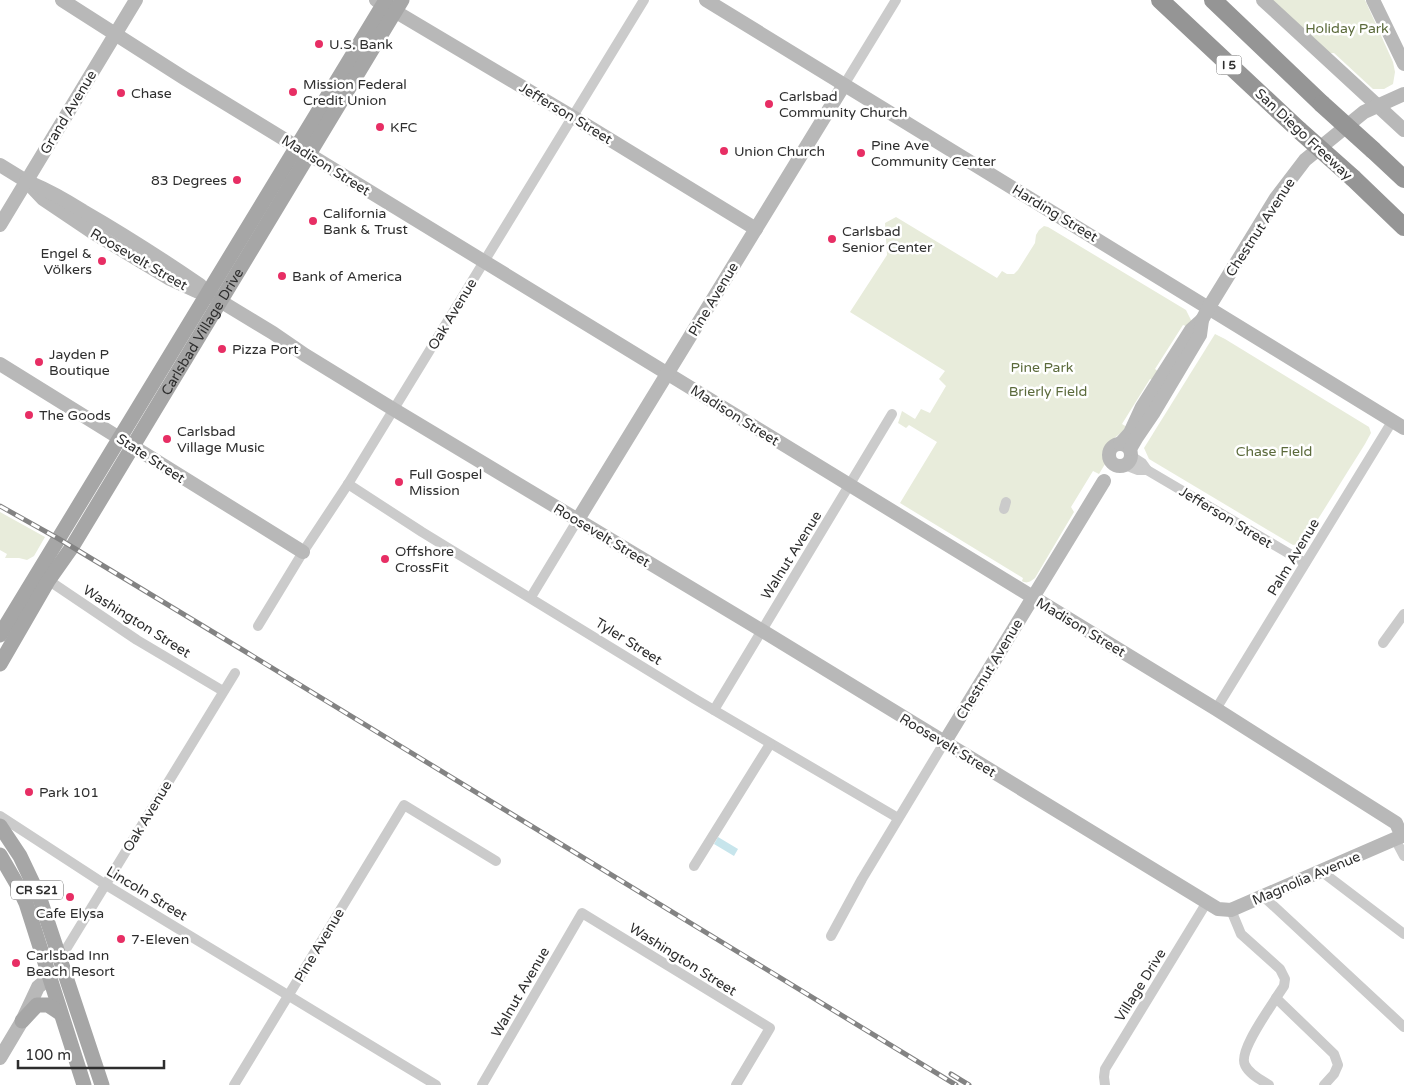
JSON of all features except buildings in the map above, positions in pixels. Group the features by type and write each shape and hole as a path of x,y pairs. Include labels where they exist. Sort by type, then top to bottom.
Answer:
{"highway":[{"name":"San Diego Freeway","path":"1160,0 1404,227"},
{"path":"1214,0 1322,104 1404,179"}],"main road":[{"name":"Carlsbad Village Drive","path":"0,635 42,577 125,443 220,301 303,150 388,3"},
{"name":"Carlsbad Village Drive","path":"125,443 207,293 303,150"},
{"name":"Carlsbad Village Drive","path":"0,664 42,577"},
{"name":"CR S21","path":"0,826 20,856 34,882 102,1085"},
{"name":"CR S21","path":"0,855 21,890 84,1085"},
{"path":"30,915 38,923 48,945 60,960"},
{"path":"49,978 55,978 61,983 66,999 80,1017"},
{"path":"22,1021 37,1005 48,1004 60,1013"}],"street":[{"name":"Madison Street","path":"62,0 115,35 484,262 1216,709 1396,823 1400,837"},
{"name":"Grand Avenue","path":"0,225 136,0"},
{"name":"Oak Avenue","path":"258,626 303,552 348,484 644,0"},
{"name":"Harding Street","path":"706,0 1398,424"},
{"name":"Pine Avenue","path":"531,597 896,0"},
{"path":"1263,0 1404,130"},
{"path":"1373,0 1404,64"},
{"name":"Jefferson Street","path":"388,3 756,229"},
{"name":"Chestnut Avenue","path":"831,936 898,818 1104,481 1105,473 1123,457 1154,412 1200,335 1202,320 1209,307 1276,198 1305,160 1364,112 1404,94"},
{"name":"Roosevelt Street","path":"0,165 26,181 43,199 104,239 170,278 196,291 207,293 274,333 305,355 393,409 761,630 1207,902"},
{"name":"State Street","path":"0,364 303,552"},
{"name":"Walnut Avenue","path":"714,710 892,414"},
{"name":"Palm Avenue","path":"1216,709 1305,563 1398,424"},
{"name":"Jefferson Street","path":"1123,457 1142,463 1147,470 1305,563"},
{"name":"Tyler Street","path":"348,484 422,532 714,710 898,818"},
{"name":"Washington Street","path":"42,577 137,640 224,691"},
{"path":"1382,642 1404,614"},
{"name":"Oak Avenue","path":"60,960 235,673"},
{"path":"694,866 770,744"},
{"name":"Pine Avenue","path":"234,1085 404,805 496,861"},
{"name":"Lincoln Street","path":"0,816 106,885 436,1085"},
{"path":"1400,837 1404,856"},
{"name":"Magnolia Avenue","path":"1231,910 1400,837"},
{"path":"1321,871 1404,934"},
{"path":"1263,896 1404,1027"},
{"path":"1207,902 1218,909 1231,910 1241,934 1280,969 1285,979 1284,986 1246,1048 1243,1061 1248,1070 1269,1085"},
{"name":"Village Drive","path":"1105,1085 1106,1068 1207,902"},
{"name":"Walnut Avenue","path":"482,1085 582,912"},
{"name":"Washington Street","path":"582,912 770,1028 736,1085"},
{"path":"0,1058 22,1021 38,987 49,978"},
{"path":"1276,998 1334,1054 1338,1065 1334,1074 1324,1085"}],"green space":[{"name":"Holiday Park","path":"1272,0 1365,0 1393,62 1395,72 1393,84 1384,89 1373,89 1334,53 1328,53"},
{"name":"Pine Park","path":"896,217 997,278 1002,271 1007,274 1014,274 1018,270 1035,243 1039,230 1044,226 1048,227 1186,310 1193,324 1183,325 1155,369 1159,372 1155,380 1150,379 1122,424 1127,427 1106,447 1104,452 1105,464 1099,474 1093,471 1071,507 1074,512 1035,578 1028,582 1022,581 1023,578 900,503 937,442 909,425 906,428 898,423 902,411 915,419 921,409 930,413 946,386 939,379 945,371 850,312 887,255 885,223"},
{"name":"Chase Field","path":"1215,334 1369,427 1371,433 1365,444 1303,543 1293,545 1149,459 1144,448"},
{"path":"0,512 45,537 34,556 27,560 5,558 7,554 0,550"}],"water":[{"path":"718,837 738,849 734,856 714,844"}],"railway":[{"path":"0,506 59,539 246,652 956,1085"},
{"path":"951,1074 969,1085"}],"place":[{"name":"U.S. Bank","path":"319,44"},
{"name":"Mission Federal Credit Union","path":"293,92"},
{"name":"Chase","path":"121,93"},
{"name":"Carlsbad Community Church","path":"769,104"},
{"name":"KFC","path":"380,127"},
{"name":"Union Church","path":"724,151"},
{"name":"Pine Ave Community Center","path":"861,153"},
{"name":"83 Degrees","path":"237,180"},
{"name":"California Bank & Trust","path":"313,221"},
{"name":"Carlsbad Senior Center","path":"832,239"},
{"name":"Engel & Völkers","path":"102,261"},
{"name":"Bank of America","path":"282,276"},
{"name":"Pizza Port","path":"222,349"},
{"name":"Jayden P Boutique","path":"39,362"},
{"name":"The Goods","path":"29,415"},
{"name":"Carlsbad Village Music","path":"167,439"},
{"name":"Full Gospel Mission","path":"399,482"},
{"name":"Offshore CrossFit","path":"385,559"},
{"name":"Park 101","path":"29,792"},
{"name":"Cafe Elysa","path":"70,897"},
{"name":"7-Eleven","path":"121,939"},
{"name":"Carlsbad Inn Beach Resort","path":"16,963"}],"park label":[{"name":"Brierly Field","path":"1048,391"}]}
